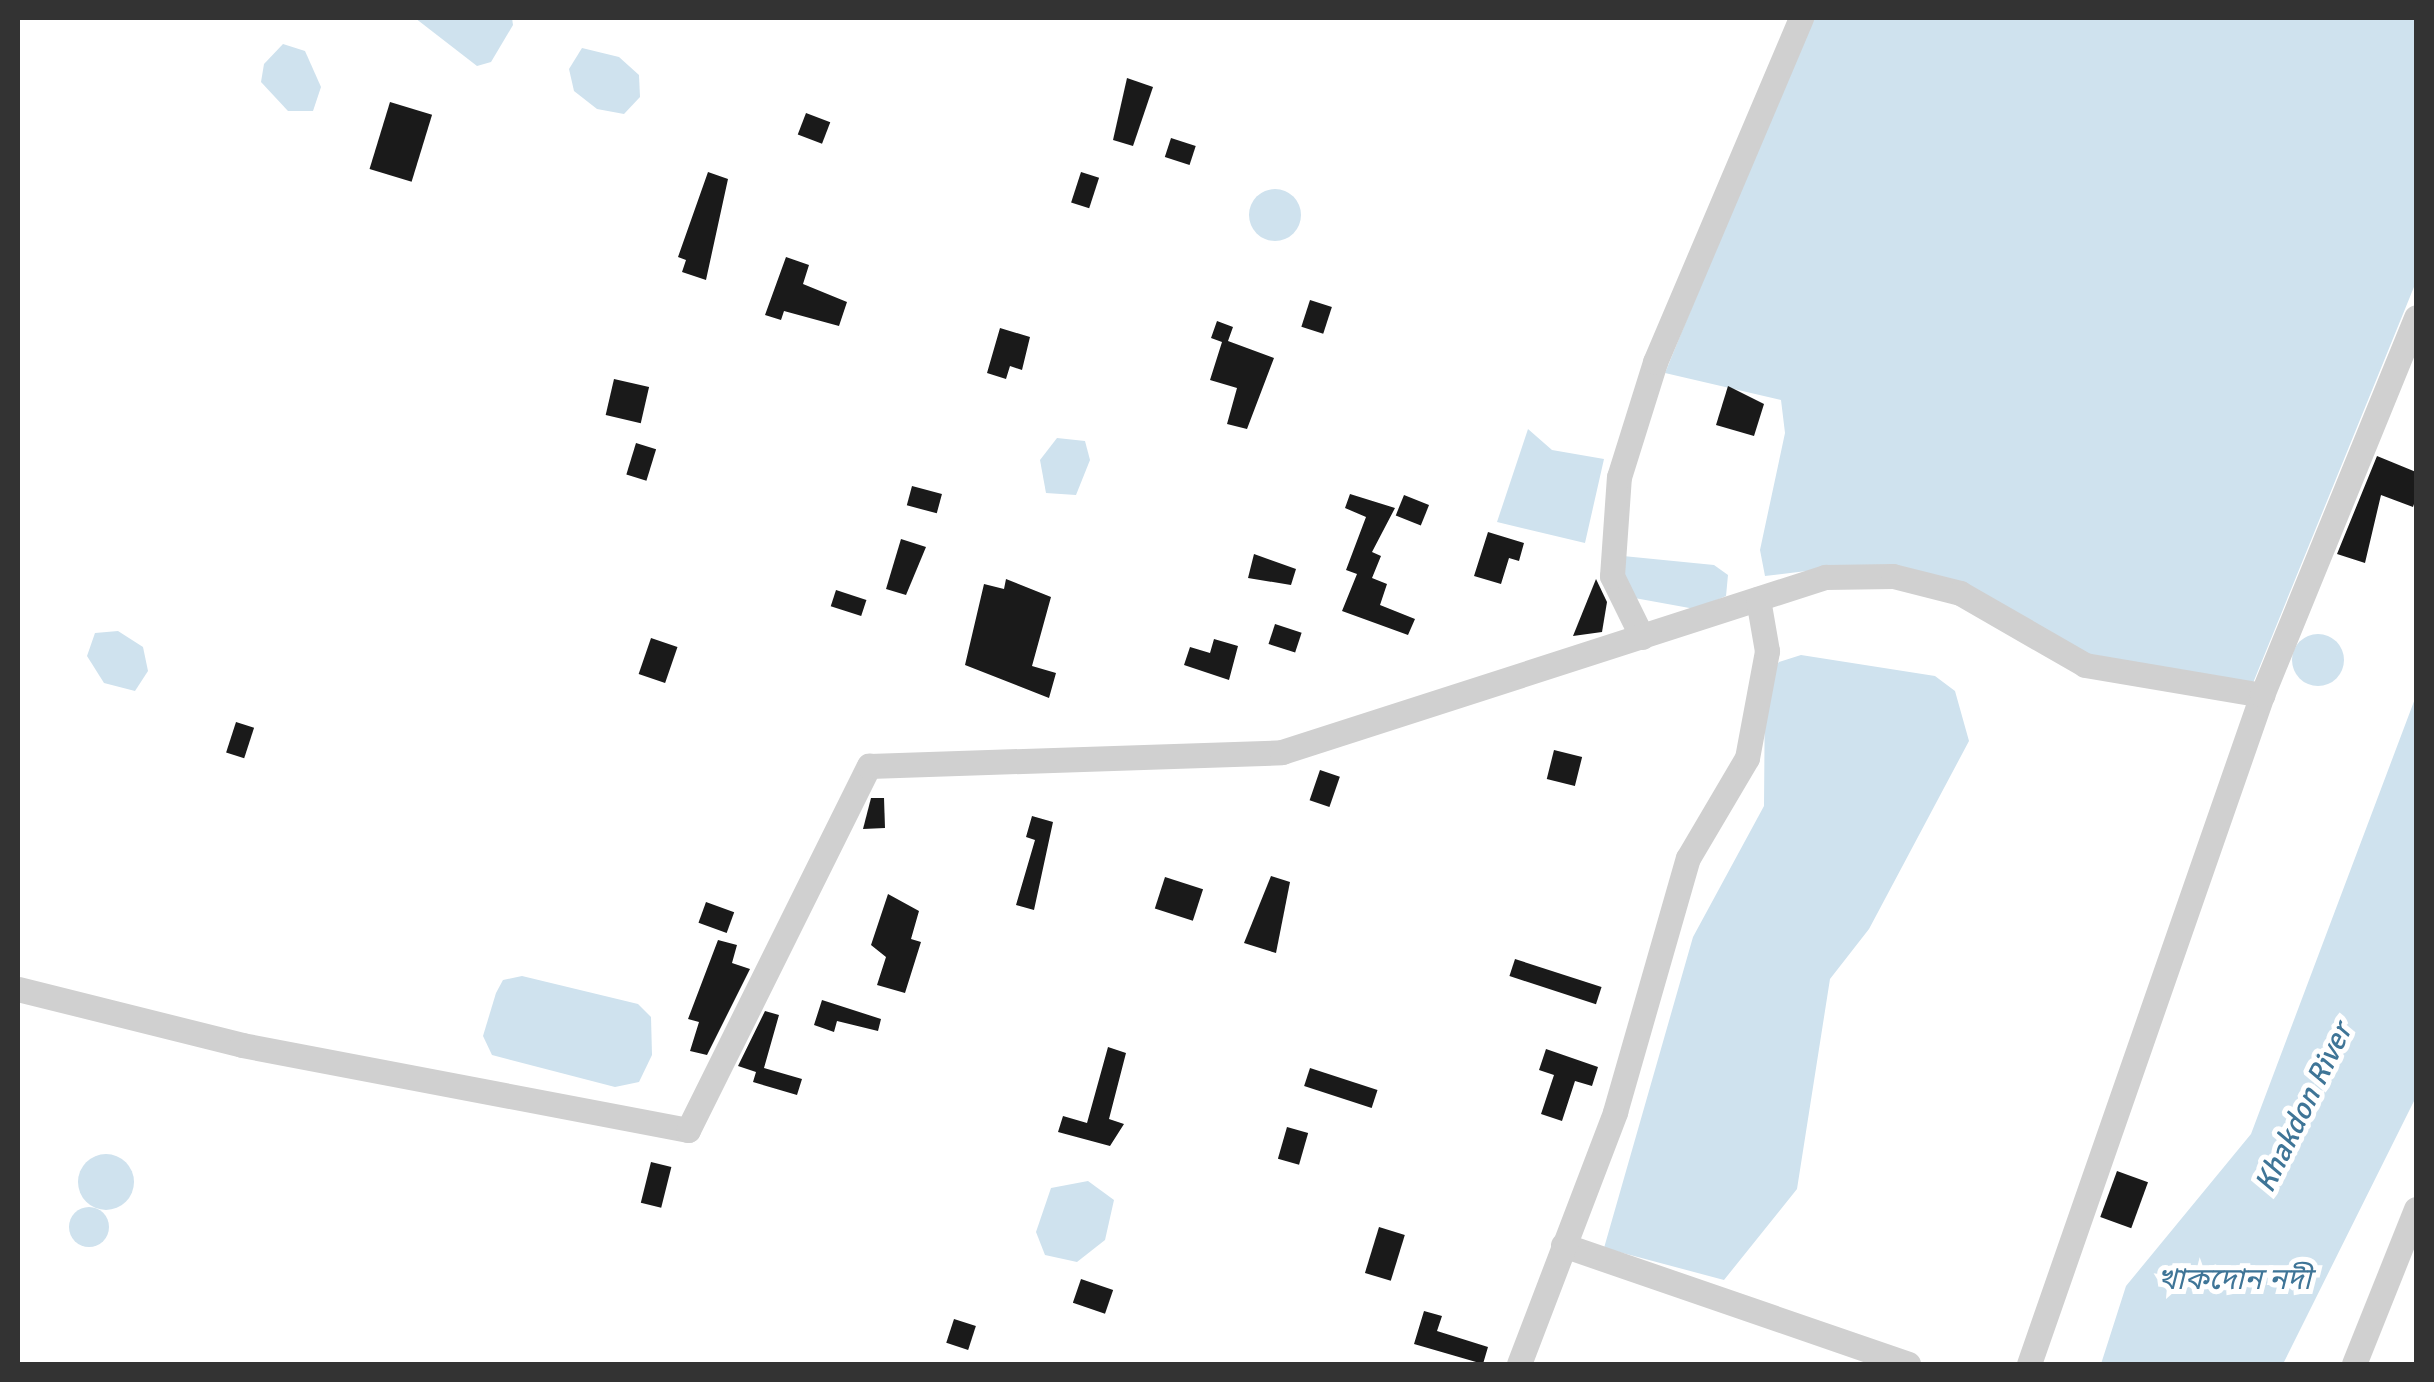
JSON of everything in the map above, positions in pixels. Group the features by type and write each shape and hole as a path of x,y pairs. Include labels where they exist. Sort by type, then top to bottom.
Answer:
{"street":[{"path":"1642,637 1612,576 1619,477 1655,362 1801,18"},
{"path":"2029,1364 2262,695 2416,318"},
{"path":"18,988 242,1045 688,1130 870,766 1282,752 1826,577 1893,576 1960,594 2085,665 2262,695"},
{"path":"1519,1364 1615,1112 1688,858 1746,758 1768,652 1758,599"},
{"path":"2354,1364 2416,1209"},
{"path":"1562,1245 1908,1364"}],"water":[{"path":"415,18 512,18 513,25 491,62 477,66"},
{"path":"1810,18 2416,18 2416,282 2253,683 2081,655 2036,624 1831,568 1765,576 1760,550 1785,433 1781,400 1665,373"},
{"path":"283,44 305,51 321,87 313,111 288,111 261,82 264,64"},
{"path":"582,48 619,57 639,75 640,97 624,114 597,109 574,91 569,69"},
{"path":"1275,189 1293,197 1301,215 1293,233 1275,241 1257,233 1249,215 1257,197"},
{"path":"1528,429 1552,450 1604,459 1585,543 1497,522"},
{"path":"1057,438 1085,441 1090,460 1076,495 1046,493 1040,460"},
{"path":"1623,556 1714,565 1728,575 1726,596 1695,609 1629,597 1617,584"},
{"path":"118,631 143,647 148,671 135,691 104,683 87,656 95,633"},
{"path":"2318,634 2337,641 2344,660 2337,679 2318,686 2299,679 2292,660 2299,641"},
{"path":"1801,655 1935,676 1955,691 1969,741 1869,929 1830,979 1797,1189 1724,1280 1604,1248 1693,937 1764,806 1765,683 1779,662"},
{"name":"খাকদোন নদী","path":"2416,696 2416,1097 2283,1364 2101,1364 2126,1286 2251,1134"},
{"path":"522,976 638,1004 651,1017 652,1055 639,1082 615,1087 492,1055 483,1036 496,993 503,980"},
{"path":"106,1154 126,1162 134,1182 126,1202 106,1210 86,1202 78,1182 86,1162"},
{"path":"1088,1181 1114,1200 1105,1240 1077,1262 1045,1255 1036,1232 1051,1188"},
{"path":"89,1207 103,1213 109,1227 103,1241 89,1247 75,1241 69,1227 75,1213"}],"building":[{"path":"1127,78 1153,87 1133,146 1113,140"},
{"path":"390,102 432,115 412,182 370,169"},
{"path":"806,113 830,122 822,144 798,134"},
{"path":"1171,138 1196,146 1190,165 1165,157"},
{"path":"708,172 728,179 706,280 682,272 686,260 678,257"},
{"path":"1081,172 1099,178 1089,208 1071,202"},
{"path":"786,257 809,265 803,284 847,302 839,326 784,311 781,320 765,315"},
{"path":"1310,300 1332,307 1323,334 1301,327"},
{"path":"1217,321 1233,327 1228,341 1274,358 1247,429 1227,424 1237,388 1210,380 1222,342 1211,338"},
{"path":"1000,328 1030,337 1022,370 1010,366 1006,379 987,373"},
{"path":"614,379 649,387 641,423 606,415"},
{"path":"1728,386 1764,404 1754,436 1716,425"},
{"path":"636,443 656,449 646,481 626,475"},
{"path":"2377,456 2416,472 2416,498 2413,507 2381,495 2365,563 2337,554"},
{"path":"912,486 942,494 937,513 907,505"},
{"path":"1350,494 1395,508 1372,552 1381,556 1372,578 1387,584 1380,605 1415,619 1408,635 1342,611 1357,574 1346,570 1366,517 1345,508"},
{"path":"1404,495 1429,505 1421,526 1396,515"},
{"path":"1488,532 1524,543 1519,561 1509,558 1501,584 1474,576"},
{"path":"901,539 926,547 906,595 886,589"},
{"path":"1254,554 1296,569 1291,585 1248,578"},
{"path":"1006,579 1051,597 1032,666 1056,673 1049,698 965,665 984,584 1004,589"},
{"path":"1596,579 1607,602 1602,632 1573,636"},
{"path":"836,590 866,600 861,616 831,606"},
{"path":"1275,624 1302,633 1295,653 1269,644"},
{"path":"651,638 677,647 665,683 639,674"},
{"path":"1214,639 1238,646 1229,680 1184,665 1190,647 1210,653"},
{"path":"236,722 254,728 244,758 226,752"},
{"path":"1554,750 1582,757 1575,786 1547,779"},
{"path":"1320,770 1340,777 1329,807 1310,800"},
{"path":"871,798 884,798 885,828 863,829"},
{"path":"1032,816 1053,822 1034,910 1016,905 1035,840 1026,837"},
{"path":"1271,876 1290,882 1276,953 1244,943"},
{"path":"1165,877 1203,889 1193,921 1155,908"},
{"path":"888,894 919,911 911,939 921,942 905,993 877,985 886,957 871,945"},
{"path":"706,902 734,912 727,933 698,923"},
{"path":"718,940 737,945 732,963 750,969 707,1055 690,1051 699,1022 688,1019"},
{"path":"1515,959 1602,987 1596,1004 1509,976"},
{"path":"822,1000 881,1019 878,1031 837,1021 834,1032 814,1025"},
{"path":"765,1011 779,1015 764,1068 802,1079 797,1095 753,1082 756,1072 738,1066"},
{"path":"1108,1047 1126,1053 1109,1119 1124,1124 1110,1146 1058,1132 1063,1116 1087,1123"},
{"path":"1546,1049 1598,1067 1592,1086 1575,1081 1562,1121 1541,1114 1554,1075 1539,1070"},
{"path":"1310,1068 1378,1090 1372,1108 1304,1086"},
{"path":"1287,1127 1308,1133 1299,1165 1278,1159"},
{"path":"651,1162 671,1167 661,1208 641,1203"},
{"path":"2117,1171 2148,1182 2131,1228 2100,1217"},
{"path":"1379,1227 1405,1235 1391,1281 1365,1273"},
{"path":"1081,1279 1113,1290 1105,1314 1073,1303"},
{"path":"1424,1311 1442,1316 1437,1331 1488,1347 1483,1364 1414,1344"},
{"path":"954,1319 976,1326 968,1350 946,1343"}],"water label":[{"name":"Khakdon River","path":"2304,1108"}]}
